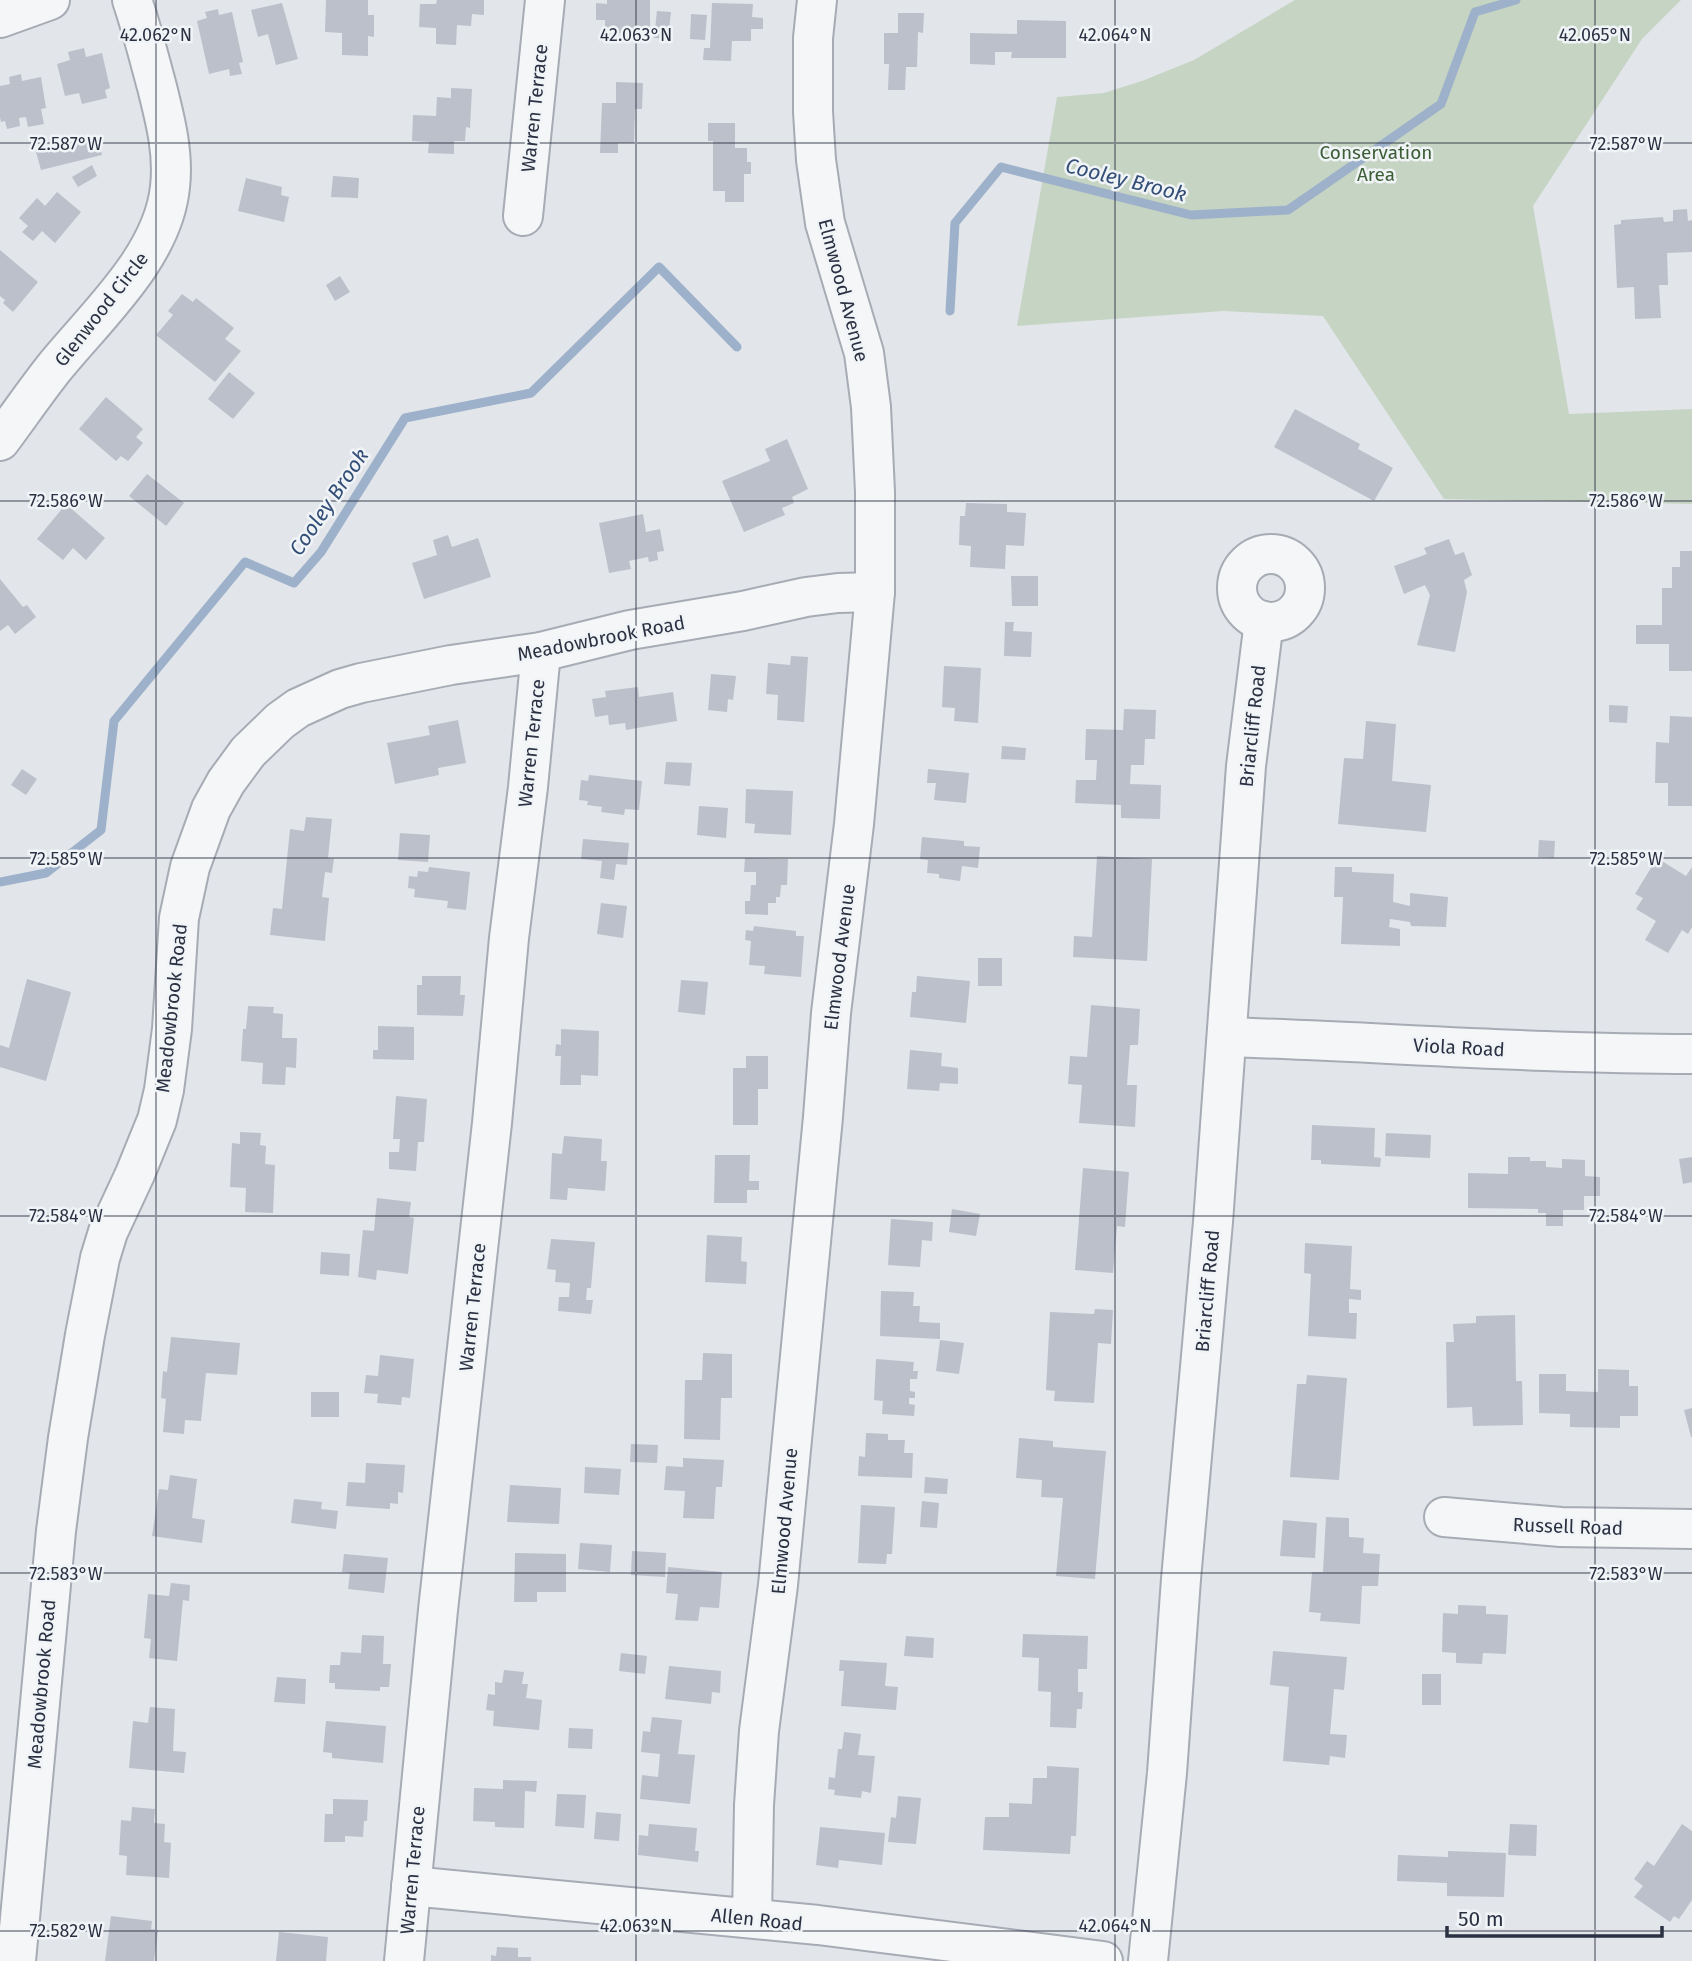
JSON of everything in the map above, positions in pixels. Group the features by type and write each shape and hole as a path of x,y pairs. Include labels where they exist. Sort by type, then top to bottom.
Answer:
{"street":[{"path":"0,18 50,0"},
{"name":"Glenwood Circle","path":"0,441 54,369 127,281 149,248 167,204 171,176 170,148 143,34 132,0"},
{"name":"Warren Terrace","path":"523,216 545,0"},
{"name":"Elmwood Avenue","path":"752,1918 754,1805 759,1731 778,1585 831,1013 854,824 874,592 876,492 871,407 864,352 825,223 816,160 813,38 817,0"},
{"name":"Meadowbrook Road","path":"16,1961 56,1531 85,1335 100,1258 108,1232 135,1174 159,1110 172,1029 179,918 190,867 211,809 226,782 263,735 298,708 340,689 451,665 541,652 630,630 743,611 806,597 874,592"},
{"name":"Briarcliff Road","path":"1148,1961 1167,1773 1181,1579 1213,1222 1246,766 1264,621"},
{"name":"Warren Terrace","path":"404,1961 438,1610 541,652"},
{"name":"Viola Road","path":"1227,1037 1534,1051 1692,1054"},
{"name":"Russell Road","path":"1444,1517 1549,1526 1692,1529"},
{"name":"Allen Road","path":"411,1885 752,1918 949,1940 1103,1961"}],"green space":[{"name":"Conservation Area","path":"1295,0 1681,0 1642,39 1533,206 1569,414 1692,409 1692,504 1444,499 1323,316 1223,311 1017,326 1057,97 1104,93 1194,60"}],"building":[{"path":"326,0 368,0 368,15 374,15 374,37 368,36 368,56 342,55 342,33 325,32"},
{"path":"437,0 484,0 484,15 472,14 471,26 457,25 456,45 436,44 436,28 419,27 420,4 436,4"},
{"path":"607,0 650,0 650,34 605,33 605,20 596,20 596,3 607,4"},
{"path":"282,3 298,59 276,65 268,34 258,37 251,10"},
{"path":"712,3 753,4 752,17 763,18 763,29 751,29 751,41 732,41 731,61 703,60 704,48 710,48"},
{"path":"218,9 219,15 232,12 243,62 239,63 242,74 230,76 229,69 209,74 197,21 207,18 205,12"},
{"path":"657,11 671,12 668,39 654,38"},
{"path":"898,13 924,13 923,33 918,32 917,67 906,67 905,90 888,90 889,64 884,64 884,33 898,33"},
{"path":"691,14 707,15 705,40 690,39"},
{"path":"1017,20 1066,21 1066,58 1011,58 1012,52 995,52 995,65 970,64 970,33 1017,34"},
{"path":"84,48 86,57 102,53 110,88 105,90 107,98 82,104 79,93 65,96 57,64 70,60 68,52"},
{"path":"21,74 22,81 41,77 46,108 41,109 44,124 28,127 26,117 19,118 20,126 7,129 5,121 1,122 0,117 0,86 10,84 9,77"},
{"path":"616,82 643,83 642,109 635,109 634,143 618,143 618,153 600,153 602,103 616,103"},
{"path":"451,88 472,89 470,128 466,127 465,141 454,141 454,154 428,153 429,142 412,141 413,115 436,116 437,97 451,98"},
{"path":"708,123 735,123 735,148 747,148 747,162 751,162 751,174 744,174 744,202 725,202 725,191 713,191 713,141 708,141"},
{"path":"98,137 102,155 41,170 36,152"},
{"path":"92,165 97,176 78,187 72,177"},
{"path":"333,176 359,178 358,198 331,197"},
{"path":"246,178 282,187 281,195 289,197 284,222 238,211"},
{"path":"57,192 81,212 55,243 42,231 33,241 22,232 28,226 19,218 37,198 45,206"},
{"path":"1687,209 1688,221 1692,220 1692,252 1667,253 1668,285 1659,285 1661,318 1635,319 1634,287 1617,288 1614,225 1621,224 1621,220 1663,217 1664,222 1673,221 1673,210"},
{"path":"0,250 38,282 13,312 0,296"},
{"path":"340,276 350,292 335,301 326,285"},
{"path":"182,294 193,302 196,298 234,328 225,339 241,351 215,382 156,335 173,315 168,311"},
{"path":"229,372 255,393 233,419 208,399"},
{"path":"106,397 143,429 136,437 143,443 128,461 121,456 116,461 79,429"},
{"path":"1295,409 1360,444 1358,449 1393,468 1374,501 1274,447"},
{"path":"787,439 808,489 792,497 794,503 782,508 785,515 744,532 722,481 770,461 765,449"},
{"path":"147,474 184,503 166,526 129,496"},
{"path":"966,503 1007,504 1007,512 1026,513 1024,546 1006,545 1005,569 970,567 971,546 959,545 960,516 965,516"},
{"path":"66,504 105,538 86,560 73,548 63,560 37,539"},
{"path":"643,514 646,532 660,529 664,551 657,552 658,560 649,562 648,557 629,561 631,569 609,573 599,523"},
{"path":"448,535 452,547 478,538 491,577 424,599 412,563 437,555 433,540"},
{"path":"1449,539 1455,555 1464,552 1472,575 1464,580 1467,592 1455,652 1417,645 1430,595 1425,585 1404,594 1394,566 1427,554 1424,548"},
{"path":"1680,551 1692,551 1692,671 1669,671 1669,644 1636,644 1636,625 1662,625 1662,588 1672,588 1672,567 1680,567"},
{"path":"1011,576 1038,576 1038,606 1012,606"},
{"path":"0,579 23,607 27,605 36,617 15,634 8,625 0,631"},
{"path":"1005,622 1014,622 1013,631 1032,632 1031,657 1004,656"},
{"path":"791,656 808,657 804,722 777,720 778,695 766,694 768,663 790,665"},
{"path":"944,666 981,668 978,723 954,721 955,708 942,707"},
{"path":"711,674 736,676 733,700 728,699 727,712 708,710"},
{"path":"638,687 639,697 673,692 677,721 626,730 625,723 609,725 608,715 595,717 592,699 606,697 605,691"},
{"path":"1609,705 1628,706 1627,723 1609,722"},
{"path":"1124,709 1156,710 1155,739 1145,739 1144,765 1131,765 1130,784 1161,785 1160,819 1121,818 1121,805 1075,803 1076,780 1096,780 1097,760 1085,760 1086,729 1123,730"},
{"path":"1670,716 1692,717 1692,806 1668,806 1668,783 1655,783 1656,742 1669,743"},
{"path":"458,720 466,763 438,768 439,775 395,784 387,743 430,735 428,726"},
{"path":"1366,721 1396,724 1392,781 1431,785 1426,832 1338,824 1344,758 1363,759"},
{"path":"1002,746 1026,748 1025,760 1001,759"},
{"path":"666,762 692,763 690,786 664,784"},
{"path":"22,769 37,779 26,795 11,785"},
{"path":"928,769 969,773 966,803 934,800 936,783 927,783"},
{"path":"589,775 642,781 639,810 625,809 624,815 601,812 602,807 587,805 588,801 579,800 581,780 588,781"},
{"path":"746,789 793,791 791,835 754,833 755,824 745,823"},
{"path":"699,806 728,808 726,838 697,835"},
{"path":"306,817 332,819 328,858 334,859 332,873 325,872 322,897 329,898 325,941 270,935 273,908 282,909 290,829 304,831"},
{"path":"400,833 430,835 428,862 398,860"},
{"path":"922,837 964,841 964,846 980,847 978,868 962,866 960,881 927,873 928,860 920,859"},
{"path":"583,839 629,843 627,865 616,864 614,880 600,878 602,861 581,859"},
{"path":"1539,840 1555,841 1554,858 1538,857"},
{"path":"1097,856 1152,859 1147,961 1073,957 1074,936 1092,937"},
{"path":"745,858 788,859 787,885 781,885 780,897 776,897 776,903 768,903 768,915 745,914 745,901 750,901 751,885 756,885 756,872 744,872"},
{"path":"1657,858 1686,876 1692,867 1692,927 1688,934 1682,930 1668,953 1645,940 1656,921 1636,909 1643,898 1635,894"},
{"path":"429,867 470,872 466,910 447,908 448,901 414,897 415,889 408,888 409,876 417,877 418,871 428,872"},
{"path":"1335,867 1352,867 1352,872 1394,874 1393,902 1410,906 1410,893 1448,897 1446,927 1411,926 1410,922 1390,919 1389,927 1400,929 1400,946 1341,944 1343,897 1334,897"},
{"path":"601,903 627,906 623,938 597,934"},
{"path":"754,926 796,931 796,936 804,936 801,977 764,974 765,966 749,965 751,941 745,940 746,930 753,931"},
{"path":"978,958 1002,958 1002,986 978,986"},
{"path":"422,976 461,976 460,995 465,995 463,1016 417,1015 417,985 422,985"},
{"path":"917,976 970,981 966,1023 910,1017 912,992 916,992"},
{"path":"27,979 71,992 46,1081 0,1067 0,1045 9,1048"},
{"path":"681,980 708,982 705,1015 678,1012"},
{"path":"1091,1005 1140,1009 1138,1045 1130,1045 1127,1085 1137,1085 1135,1127 1079,1123 1082,1085 1068,1084 1070,1056 1087,1057"},
{"path":"248,1006 274,1007 273,1013 283,1014 282,1038 297,1038 296,1068 286,1067 285,1085 262,1084 263,1063 241,1061"},
{"path":"378,1026 414,1027 414,1060 373,1059 373,1050 378,1050"},
{"path":"561,1029 599,1031 598,1076 581,1075 581,1085 560,1085 561,1056 555,1056 556,1044 561,1045"},
{"path":"910,1050 942,1053 941,1066 958,1068 958,1084 940,1083 939,1091 907,1089"},
{"path":"746,1056 768,1056 768,1089 758,1089 758,1125 733,1125 733,1068 746,1068"},
{"path":"396,1096 427,1099 424,1142 418,1142 416,1171 389,1169 389,1152 399,1152 400,1139 393,1139"},
{"path":"1312,1125 1375,1128 1374,1157 1381,1158 1380,1167 1321,1164 1321,1160 1311,1160"},
{"path":"240,1132 261,1133 260,1145 266,1146 265,1164 275,1165 273,1213 245,1212 246,1188 230,1187 232,1143 240,1144"},
{"path":"1386,1133 1431,1135 1430,1158 1385,1156"},
{"path":"564,1136 602,1139 601,1161 607,1161 605,1191 568,1188 567,1200 550,1199 552,1153 562,1154"},
{"path":"715,1155 750,1155 749,1181 759,1181 759,1190 747,1190 747,1203 714,1203"},
{"path":"1508,1157 1530,1157 1530,1161 1546,1161 1546,1167 1562,1168 1562,1159 1585,1160 1585,1176 1600,1177 1600,1196 1584,1196 1584,1210 1563,1210 1563,1226 1546,1226 1546,1213 1538,1213 1538,1209 1468,1208 1468,1173 1508,1174"},
{"path":"1692,1157 1692,1182 1683,1184 1679,1159"},
{"path":"1083,1168 1129,1172 1125,1227 1117,1226 1113,1273 1075,1270"},
{"path":"377,1198 411,1202 409,1217 414,1218 408,1274 377,1270 376,1280 358,1277 363,1230 374,1231"},
{"path":"952,1209 980,1214 976,1236 949,1232"},
{"path":"891,1219 933,1222 932,1241 922,1240 920,1267 888,1265"},
{"path":"707,1235 742,1237 741,1261 747,1262 746,1284 705,1282"},
{"path":"551,1239 595,1242 591,1288 587,1288 586,1300 593,1300 591,1314 558,1311 559,1297 569,1297 570,1283 555,1282 556,1270 547,1269"},
{"path":"1305,1243 1352,1246 1350,1289 1361,1290 1361,1300 1349,1299 1349,1313 1357,1313 1356,1339 1308,1336 1311,1274 1304,1273"},
{"path":"321,1252 350,1254 349,1276 320,1274"},
{"path":"881,1291 914,1292 913,1306 920,1306 919,1322 940,1323 940,1339 880,1336"},
{"path":"1095,1309 1113,1310 1111,1344 1098,1343 1094,1403 1054,1401 1055,1391 1046,1390 1050,1312 1094,1314"},
{"path":"1515,1315 1516,1381 1522,1381 1523,1425 1473,1426 1472,1407 1447,1408 1446,1342 1454,1342 1453,1324 1476,1323 1476,1316"},
{"path":"171,1337 240,1343 237,1375 206,1373 201,1421 185,1420 184,1434 163,1432 166,1399 161,1398 163,1371 167,1372"},
{"path":"940,1340 964,1343 959,1374 936,1371"},
{"path":"703,1353 732,1354 732,1398 721,1398 720,1440 684,1439 685,1380 702,1380"},
{"path":"380,1355 414,1359 410,1398 402,1397 401,1405 377,1403 378,1394 364,1393 366,1375 378,1376"},
{"path":"876,1359 914,1362 913,1371 918,1371 917,1379 910,1379 910,1391 915,1392 915,1398 909,1398 909,1404 915,1405 914,1416 882,1414 883,1401 874,1400"},
{"path":"1598,1369 1629,1370 1629,1386 1638,1386 1638,1416 1620,1416 1620,1428 1570,1427 1570,1414 1539,1413 1539,1374 1566,1374 1566,1391 1598,1392"},
{"path":"1307,1375 1347,1378 1339,1480 1290,1477 1297,1384 1306,1384"},
{"path":"311,1392 339,1392 339,1417 311,1417"},
{"path":"1692,1408 1692,1437 1691,1437 1684,1410"},
{"path":"866,1433 888,1434 888,1440 905,1440 904,1453 913,1453 912,1478 858,1476 859,1456 865,1457"},
{"path":"1019,1438 1053,1441 1053,1447 1106,1451 1095,1579 1056,1576 1063,1498 1041,1497 1042,1480 1016,1478"},
{"path":"631,1444 658,1445 657,1463 630,1462"},
{"path":"683,1458 724,1460 722,1487 716,1487 714,1519 683,1518 685,1491 664,1490 666,1466 683,1467"},
{"path":"366,1463 405,1465 403,1493 398,1492 398,1504 390,1503 390,1509 346,1506 348,1482 365,1483"},
{"path":"585,1467 621,1469 619,1495 584,1493"},
{"path":"170,1475 197,1479 192,1518 205,1520 202,1543 152,1536 159,1489 168,1490"},
{"path":"925,1477 948,1479 947,1494 924,1493"},
{"path":"510,1485 561,1488 559,1524 507,1522"},
{"path":"294,1499 322,1502 321,1509 338,1511 336,1529 291,1523"},
{"path":"922,1501 939,1503 937,1528 920,1527"},
{"path":"861,1505 895,1507 892,1554 887,1554 886,1564 858,1563"},
{"path":"1326,1517 1349,1518 1349,1537 1364,1538 1363,1553 1380,1554 1378,1586 1362,1586 1360,1624 1320,1621 1321,1613 1309,1612 1312,1572 1323,1572"},
{"path":"1283,1520 1317,1523 1315,1558 1280,1556"},
{"path":"580,1543 612,1545 610,1572 578,1569"},
{"path":"632,1551 666,1553 665,1577 631,1575"},
{"path":"515,1553 566,1554 566,1592 537,1592 537,1602 514,1602"},
{"path":"344,1554 388,1558 384,1593 348,1589 350,1573 342,1572"},
{"path":"668,1567 722,1572 719,1608 700,1607 698,1621 675,1620 678,1594 666,1593"},
{"path":"171,1583 190,1585 189,1601 183,1600 177,1661 149,1658 151,1639 144,1638 148,1594 169,1596"},
{"path":"1458,1605 1486,1606 1486,1614 1508,1615 1506,1654 1483,1653 1482,1664 1456,1663 1456,1653 1442,1652 1443,1613 1458,1614"},
{"path":"1023,1634 1088,1636 1087,1669 1078,1669 1078,1692 1083,1692 1082,1709 1077,1709 1076,1728 1050,1727 1051,1692 1038,1691 1039,1658 1022,1657"},
{"path":"362,1635 384,1636 383,1664 391,1664 389,1687 380,1687 380,1691 335,1689 335,1683 329,1683 330,1665 340,1665 341,1652 361,1653"},
{"path":"906,1636 934,1638 933,1658 904,1656"},
{"path":"1273,1651 1347,1657 1344,1690 1334,1689 1330,1734 1347,1735 1345,1758 1330,1756 1329,1765 1283,1761 1289,1687 1270,1685"},
{"path":"621,1653 647,1656 645,1674 619,1671"},
{"path":"840,1660 887,1663 885,1686 898,1687 896,1710 841,1706 844,1671 839,1671"},
{"path":"669,1666 721,1671 720,1693 712,1692 711,1704 665,1699"},
{"path":"504,1670 524,1672 522,1684 528,1684 526,1698 542,1700 539,1730 493,1726 494,1711 486,1710 488,1694 495,1695 495,1682 502,1683"},
{"path":"1422,1674 1441,1674 1441,1705 1422,1705"},
{"path":"277,1677 306,1679 305,1704 274,1702"},
{"path":"150,1707 175,1709 173,1751 186,1752 184,1773 129,1768 133,1721 148,1723"},
{"path":"652,1717 682,1720 678,1754 695,1755 690,1804 640,1799 642,1775 658,1777 660,1754 641,1752 643,1731 650,1732"},
{"path":"326,1721 386,1726 383,1763 332,1758 332,1753 323,1752"},
{"path":"569,1728 593,1729 592,1749 568,1748"},
{"path":"844,1732 861,1734 858,1755 875,1756 871,1793 862,1791 861,1798 834,1795 835,1790 828,1789 829,1777 835,1778 838,1749 842,1749"},
{"path":"1047,1766 1079,1768 1076,1836 1071,1836 1070,1854 983,1850 985,1817 1009,1817 1009,1803 1032,1804 1033,1778 1047,1778"},
{"path":"503,1780 537,1781 536,1792 525,1791 524,1828 495,1827 495,1822 473,1821 474,1788 503,1789"},
{"path":"557,1794 586,1795 584,1828 555,1826"},
{"path":"898,1796 921,1798 916,1844 888,1842 891,1817 896,1818"},
{"path":"333,1799 368,1800 363,1837 345,1836 345,1842 324,1842 325,1814 333,1814"},
{"path":"132,1807 155,1809 154,1823 165,1824 164,1842 171,1843 169,1878 126,1875 127,1856 119,1855 121,1820 131,1821"},
{"path":"596,1812 621,1814 619,1841 594,1839"},
{"path":"649,1824 697,1828 695,1851 699,1851 698,1862 638,1855 639,1835 648,1836"},
{"path":"1510,1824 1537,1825 1536,1856 1508,1855"},
{"path":"1682,1824 1692,1831 1692,1900 1679,1919 1674,1916 1670,1922 1634,1897 1643,1886 1634,1879 1647,1861 1654,1866"},
{"path":"820,1827 885,1833 882,1865 839,1860 838,1868 816,1865"},
{"path":"1448,1851 1506,1853 1504,1897 1447,1896 1447,1883 1397,1881 1398,1855 1448,1857"},
{"path":"111,1916 152,1921 151,1929 158,1930 154,1961 105,1961"},
{"path":"279,1932 328,1937 326,1961 276,1961"},
{"path":"497,1947 518,1948 518,1957 531,1957 531,1961 491,1961 491,1955 496,1956"}],"waterway":[{"name":"Cooley Brook","path":"950,311 955,223 1001,167 1191,215 1288,210 1441,104 1475,12 1516,0"},
{"name":"Cooley Brook","path":"0,882 46,873 101,830 114,721 245,562 294,583 321,552 405,418 531,393 659,267 737,347"}]}
